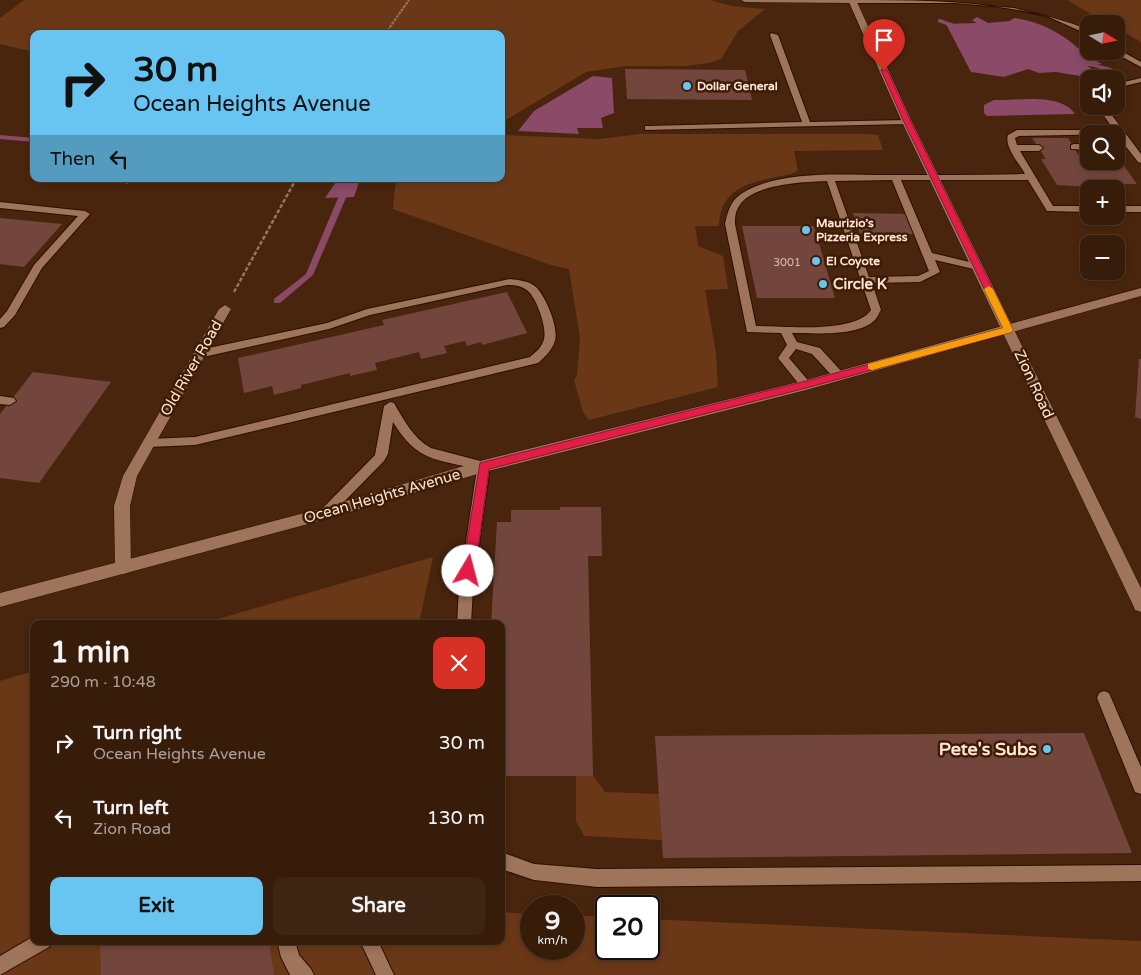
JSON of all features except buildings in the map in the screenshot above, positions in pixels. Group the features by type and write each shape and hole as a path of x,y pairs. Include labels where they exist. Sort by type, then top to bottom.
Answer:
{"street":[{"path":"745,0 853,0"},
{"name":"Zion Road","path":"853,0 907,122 1141,605"},
{"name":"Ocean Heights Avenue","path":"0,600 322,514 484,466 806,385 1141,292"},
{"name":"Old River Road","path":"123,567 122,506 130,476 225,309"}],"lane":[{"path":"853,0 999,2 1046,12 1080,28"},
{"path":"774,35 807,124"},
{"path":"1125,55 1141,65"},
{"path":"1125,84 1141,80"},
{"path":"648,128 907,122"},
{"path":"1080,132 1020,133 1011,137 1010,141 1050,209 1080,209"},
{"path":"1125,139 1141,160"},
{"path":"1074,147 1080,147"},
{"path":"1125,147 1131,147"},
{"path":"1013,148 1039,148"},
{"path":"866,280 920,279 935,272 895,177"},
{"path":"830,178 876,310 874,316 866,323 832,330 750,330 730,224 732,209 738,201 760,188 806,179 830,178 1030,177"},
{"path":"0,206 86,214 38,267 0,326"},
{"path":"1125,209 1141,209"},
{"path":"928,255 978,267"},
{"path":"149,442 176,443 195,441 385,394 534,360 543,353 549,344 551,336 550,322 532,289 521,283 507,282 374,310 329,326 199,354"},
{"path":"785,329 793,344 816,351 838,376"},
{"path":"793,344 783,358 806,385"},
{"path":"385,394 390,406 410,438 419,448 427,452 484,466 466,588 464,620"},
{"path":"322,514 380,458 390,406"},
{"path":"1104,698 1141,786"},
{"path":"505,861 534,872 597,878 1141,873"},
{"path":"0,966 36,945"},
{"path":"287,945 289,956 297,970 306,975"},
{"path":"371,945 385,975"}],"path":[{"path":"388,30 409,0"},
{"name":"Old River Road","path":"225,309 294,182"}],"shaded area":[{"path":"24,0 710,0 732,6 765,9 738,31 721,59 709,63 686,66 625,66 586,72 505,121 505,30 30,30 30,51 0,44 0,18"},
{"path":"1067,0 1141,0 1141,42 1125,33 1125,15 1093,15"},
{"path":"977,17 988,23 1010,21 1014,18 1037,23 1059,34 1080,49 1080,60 1095,60 1102,64 1088,66 1093,70 1080,70 1080,76 1056,72 1039,73 1028,69 1004,77 971,72 946,24 976,23 972,20"},
{"path":"593,76 612,78 614,113 601,118 603,128 577,128 579,134 518,131 534,111"},
{"path":"994,100 1049,100 1068,107 1075,114 987,116 984,113 984,105"},
{"path":"640,134 867,134 878,135 883,150 794,151 798,171 757,181 740,188 727,199 723,206 719,226 695,226 698,246 723,256 728,289 705,290 716,353 718,387 589,420 583,412 574,380 577,375 580,338 569,269 551,265 393,209 396,182 505,182 505,135 599,139"},
{"path":"336,182 359,182 354,197 325,198"},
{"path":"433,557 420,620 214,620"},
{"path":"30,672 30,945 505,945 505,912 520,913 520,960 585,960 585,916 595,916 595,960 660,960 660,919 1141,941 1141,975 0,975 0,681"},
{"path":"576,776 593,776 605,792 659,794 662,840 584,836 576,821"}],"waterway":[{"path":"940,21 958,27"},
{"path":"1080,62 1109,69"},
{"path":"0,137 30,140"},
{"path":"277,301 309,275 349,182"}],"slow traffic":[{"path":"872,366 1009,330 989,289"}],"place":[{"name":"Dollar General","path":"687,86"},
{"name":"Maurizio’s Pizzeria Express","path":"806,230"},
{"name":"El Coyote","path":"816,261"},
{"name":"Circle K","path":"823,284"},
{"name":"Pete's Subs","path":"1047,749"}],"route":[{"path":"468,571 484,466 806,385 1009,330 907,122 884,70"}]}
